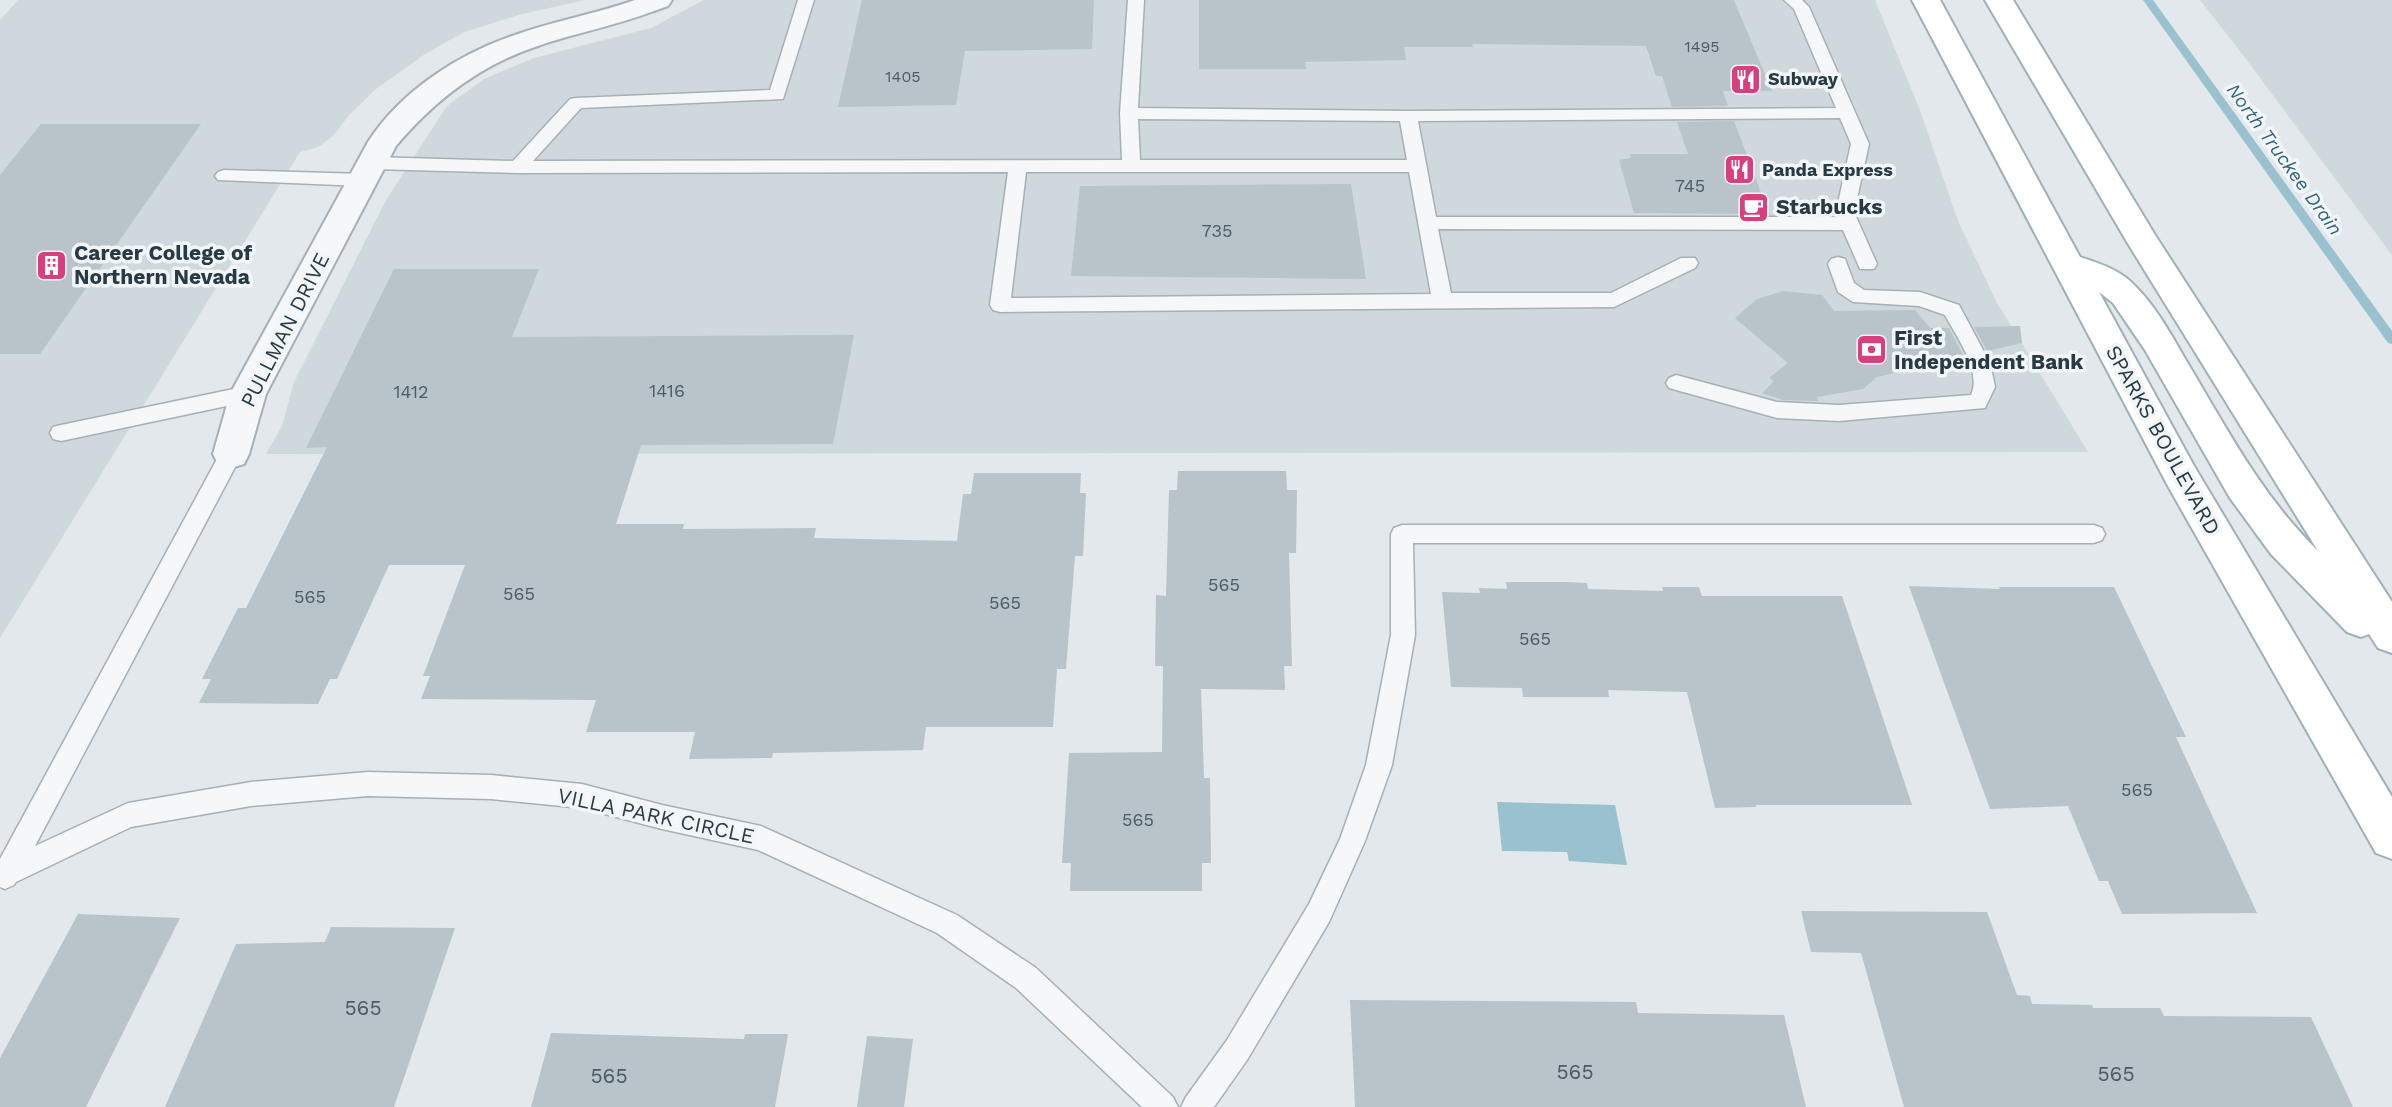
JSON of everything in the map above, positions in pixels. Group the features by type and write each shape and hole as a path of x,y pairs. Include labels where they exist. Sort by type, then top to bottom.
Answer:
{"main road":[{"name":"SPARKS BOULEVARD","path":"1917,0 1932,11 2216,536 2392,838"},
{"path":"1999,0 2143,242 2392,636"},
{"path":"2021,0 2038,66"},
{"path":"2068,265 2102,277 2125,295 2157,341 2244,488 2285,543 2392,651"}],"street":[{"name":"PULLMAN DRIVE","path":"232,454 248,394 383,142 405,115 430,91 465,68 523,41 595,22 658,0"}],"lane":[{"path":"518,167 576,103 777,96 806,0"},
{"path":"1131,166 1129,113 1136,0"},
{"path":"1792,0 1801,7 1860,144 1845,212 1867,264"},
{"path":"1129,113 1408,116 1846,113"},
{"path":"1408,116 1442,300"},
{"path":"224,176 518,167 1417,166"},
{"path":"1018,168 1000,305 1614,300 1688,262"},
{"path":"1428,223 1850,224"},
{"path":"1676,383 1777,410 1839,412 1978,401 1985,387 1980,363 1952,310 1920,299 1860,297 1845,287 1838,264"},
{"path":"61,433 248,394"},
{"name":"PULLMAN DRIVE","path":"3,879 41,804 232,454"},
{"path":"1196,1107 1237,1050 1319,913 1352,841 1379,765 1403,635 1402,534 2094,534"},
{"name":"VILLA PARK CIRCLE","path":"3,879 128,815 251,794 368,784 491,786 582,796 662,817 761,838 947,924 1026,978 1163,1107"}],"shaded area":[{"path":"18,0 585,0 522,14 464,32 425,54 376,89 349,115 333,136 318,147 300,152 0,638 0,20"},
{"path":"704,0 1875,0 1921,113 1958,221 1996,301 2088,452 266,454 282,426 294,382 386,200 447,106 484,79 534,58 651,28"},
{"path":"2200,0 2392,0 2392,255 2240,51"}],"water":[{"path":"1497,802 1615,805 1627,865 1569,861 1567,852 1502,851"}],"building":[{"path":"862,0 1094,0 1092,49 965,51 956,105 838,107"},
{"path":"1199,0 1734,0 1772,91 1723,91 1728,106 1672,107 1662,76 1656,76 1646,46 1472,44 1473,47 1404,47 1406,60 1305,62 1306,69 1199,69"},
{"path":"1734,121 1769,214 1634,213 1619,160 1631,158 1630,154 1688,154 1677,122"},
{"name":"Career College of Northern Nevada","path":"41,124 201,124 40,354 0,354 0,175"},
{"path":"1351,184 1366,279 1071,276 1080,186"},
{"path":"394,269 539,269 512,337 854,335 833,444 641,445 616,524 684,524 683,529 816,528 814,538 957,541 963,494 971,494 974,473 1081,473 1080,493 1086,493 1083,556 1075,556 1066,669 1057,669 1053,727 926,727 923,750 773,753 772,758 689,759 695,732 586,732 596,700 421,699 430,676 423,676 465,565 389,565 337,679 330,679 318,704 199,703 211,679 202,679 238,608 246,608 327,447 306,448"},
{"name":"First Independent Bank","path":"1783,291 1822,295 1834,311 1915,310 1930,328 1949,328 1964,357 1877,377 1863,389 1817,397 1818,401 1783,400 1762,393 1774,381 1769,378 1788,363 1735,318 1757,299"},
{"path":"2020,326 2022,343 1987,351 1974,327"},
{"path":"1178,471 1286,471 1287,490 1297,490 1296,553 1289,553 1292,666 1284,666 1285,690 1201,689 1204,778 1210,778 1211,863 1202,863 1202,891 1070,891 1071,863 1062,863 1069,753 1162,752 1163,666 1155,666 1156,595 1166,596 1169,490 1177,490"},
{"path":"1506,582 1587,583 1588,589 1663,591 1662,587 1699,587 1702,596 1842,596 1912,805 1756,805 1715,808 1687,692 1608,690 1609,697 1523,697 1522,688 1451,687 1442,592 1480,593 1479,588 1507,589"},
{"path":"1909,586 2000,589 1999,587 2114,587 2186,737 2176,737 2257,913 2122,914 2108,881 2099,881 2068,806 1990,809"},
{"path":"1801,911 1987,912 2017,995 2030,996 2032,1004 2160,1008 2164,1016 2311,1017 2353,1107 1904,1107 1861,953 1811,952"},
{"path":"78,914 180,918 86,1107 0,1107 0,1058"},
{"path":"331,927 455,928 394,1107 165,1107 236,944 325,942"},
{"path":"1350,1000 1636,1002 1638,1013 1784,1015 1806,1107 1355,1107"},
{"path":"551,1033 744,1039 745,1034 788,1034 775,1107 531,1107"},
{"path":"867,1036 913,1039 904,1107 857,1107"}],"waterway":[{"name":"North Truckee Drain","path":"2148,0 2392,340"}],"place":[{"name":"Subway","path":"1745,79"},
{"name":"Panda Express","path":"1739,170"},
{"name":"Starbucks","path":"1753,207"},
{"name":"Career College of Northern Nevada","path":"51,265"},
{"name":"First Independent Bank","path":"1871,350"}]}
